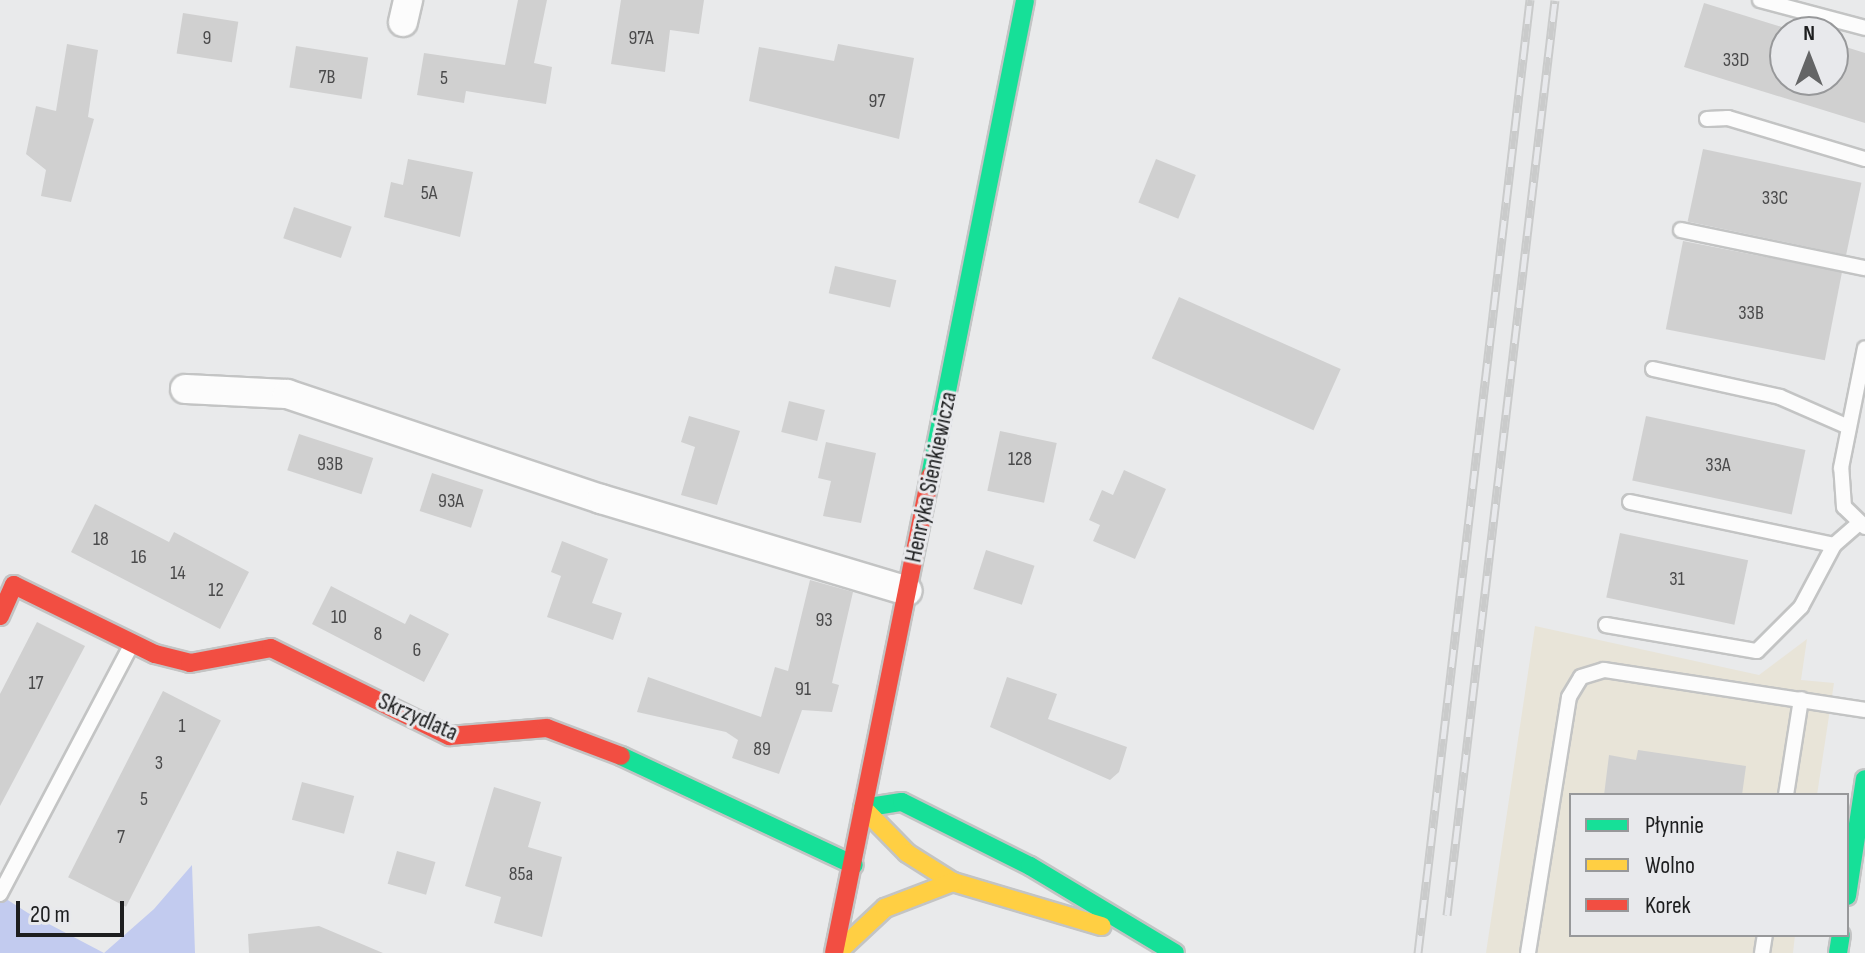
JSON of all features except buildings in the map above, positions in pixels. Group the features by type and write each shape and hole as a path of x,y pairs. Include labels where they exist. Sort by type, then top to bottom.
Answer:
{"street":[{"name":"Henryka Sienkiewicza","path":"835,953 1025,0"},
{"path":"185,389 287,394 601,499 908,591"},
{"name":"Skrzydlata","path":"0,616 14,585 133,642 190,663 271,648 449,736 547,728 654,769 854,865"},
{"path":"1849,883 1865,779"},
{"path":"863,808 902,802 1030,866 1135,935"},
{"path":"863,808 907,853 953,882 1135,935 1175,953"},
{"path":"835,953 885,908 953,882"}],"lane":[{"path":"1760,0 1865,28"},
{"path":"1707,119 1728,118 1865,159"},
{"path":"1681,230 1865,268"},
{"path":"1606,625 1757,651 1801,607 1834,545 1861,526 1844,507 1846,426 1865,348"},
{"path":"1653,369 1780,397 1846,426"},
{"path":"1630,502 1834,545"},
{"path":"0,894 133,642"},
{"path":"1528,953 1569,697 1581,677 1604,670 1865,710"},
{"path":"1786,793 1801,699"}],"shaded area":[{"path":"1535,626 1759,675 1807,639 1801,680 1834,683 1817,793 1569,793 1569,937 1795,937 1793,953 1486,953"},
{"path":"192,865 195,953 104,953 154,909"},
{"path":"0,895 28,913 104,953 0,953"}],"railway":[{"path":"1418,953 1530,0"},
{"path":"1447,915 1555,0"}],"traffic: fast":[{"path":"930,476 1025,0"},
{"path":"621,756 854,865"},
{"path":"1849,883 1865,779"},
{"path":"863,808 902,802 1030,866 1175,953"},
{"path":"1838,953 1841,937"}],"traffic: slow":[{"path":"863,808 907,853 953,882 1102,926"},
{"path":"837,953 885,908 953,882"}],"traffic: jam":[{"path":"834,953 930,476"},
{"path":"0,616 14,585 155,654 190,663 271,648 449,736 547,728 621,756"}]}
